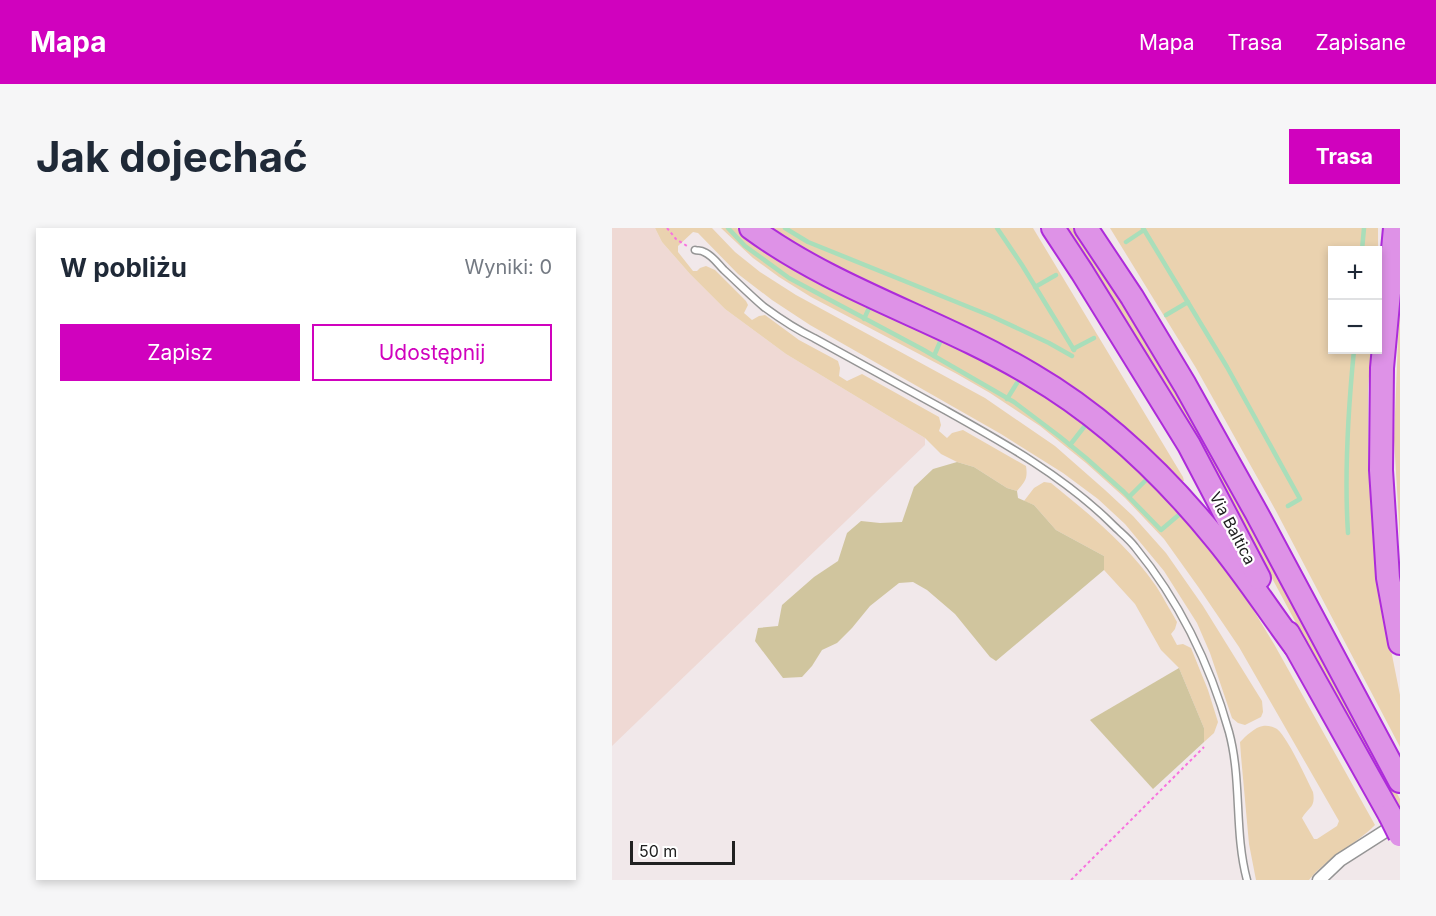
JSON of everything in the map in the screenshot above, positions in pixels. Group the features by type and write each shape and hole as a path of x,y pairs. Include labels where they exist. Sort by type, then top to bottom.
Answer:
{"highway":[{"path":"751,228 824,273 992,352 1033,375 1115,434 1152,468 1219,542 1295,646"},
{"name":"Via Baltica","path":"1053,228 1189,445 1295,646 1397,824"},
{"name":"Via Baltica","path":"1086,228 1132,297 1185,385 1262,522 1400,781"},
{"path":"1395,228 1382,368 1381,470 1388,578 1400,643"}],"street":[{"path":"1319,880 1340,860 1397,824"}],"lane":[{"path":"695,250 703,251 710,256 765,307 804,333 1027,458 1072,489 1100,512 1134,546 1161,580 1181,613 1194,637 1220,700 1230,735 1238,794 1241,851 1247,880"}],"path":[{"path":"667,228 676,239 695,250"},
{"path":"1071,880 1204,747"}],"shaded area":[{"path":"612,228 655,228 662,242 725,309 786,354 925,438 925,445 612,746"},
{"path":"655,228 712,228 735,252 760,272 796,295 985,398 1055,446 1133,516 1166,553 1203,606 1262,701 1261,717 1245,725 1232,718 1210,653 1197,623 1164,571 1125,524 1098,499 1063,473 1001,434 810,325 772,300 738,274 698,233 693,232 678,246 678,252 693,271 706,266 715,270 746,301 748,305 744,313 752,320 765,315 799,340 838,361 839,376 847,381 862,374 939,417 941,425 939,431 947,438 952,433 963,430 1026,466 1027,474 1017,491 1007,488 974,467 941,454 925,438 786,354 725,309 662,242"},
{"path":"721,228 737,228 766,250 1015,377 1055,401 1097,432 1165,495 1218,558 1243,593 1375,825 1309,880 1256,880 1249,844 1240,742 1254,730 1265,726 1276,728 1291,749 1313,792 1312,804 1302,818 1314,839 1337,826 1339,821 1239,647 1164,539 1125,498 1040,426 957,374 811,297 753,258"},
{"path":"770,228 1033,228 1184,481 1181,481 1120,425 781,237"},
{"path":"1063,228 1077,228 1135,320 1266,548 1400,799 1400,809 1397,811 1260,556"},
{"path":"1110,228 1378,228 1378,246 1328,246 1328,354 1371,354 1368,389 1368,462 1373,540 1400,695 1400,747 1276,511 1196,368"},
{"path":"1400,290 1400,540 1394,439"},
{"path":"957,462 974,467 1007,488 1017,491 1018,498 1034,505 1056,530 1104,556 1104,570 996,661 990,657 955,614 927,590 913,582 899,583 870,606 837,643 822,650 802,677 783,678 755,641 758,628 778,626 782,605 814,577 838,561 847,533 861,521 902,522 914,487 933,469"},
{"path":"1044,482 1051,483 1107,531 1133,557 1159,590 1177,622 1171,634 1177,645 1183,644 1191,648 1218,722 1214,733 1204,742 1204,728 1179,668 1161,650 1135,604 1104,570 1104,556 1056,530 1034,505 1024,501 1034,488"},
{"path":"1179,668 1204,728 1204,742 1153,789 1090,720"}],"waterway":[{"path":"728,228 745,246 789,278 922,349 1014,402 1086,458 1161,530 1181,513"},
{"path":"785,228 808,242 991,316 1072,356"},
{"path":"997,228 1074,350"},
{"path":"1143,228 1227,367 1300,499 1288,506"},
{"path":"1362,246 1364,228"},
{"path":"1126,242 1144,230"},
{"path":"1035,287 1056,275"},
{"path":"1166,315 1188,302"},
{"path":"864,319 869,308"},
{"path":"1073,349 1094,338"},
{"path":"934,356 940,342"},
{"path":"1348,533 1347,442 1354,354"},
{"path":"1007,399 1017,383"},
{"path":"1070,445 1084,427"},
{"path":"1129,497 1146,480"}]}
